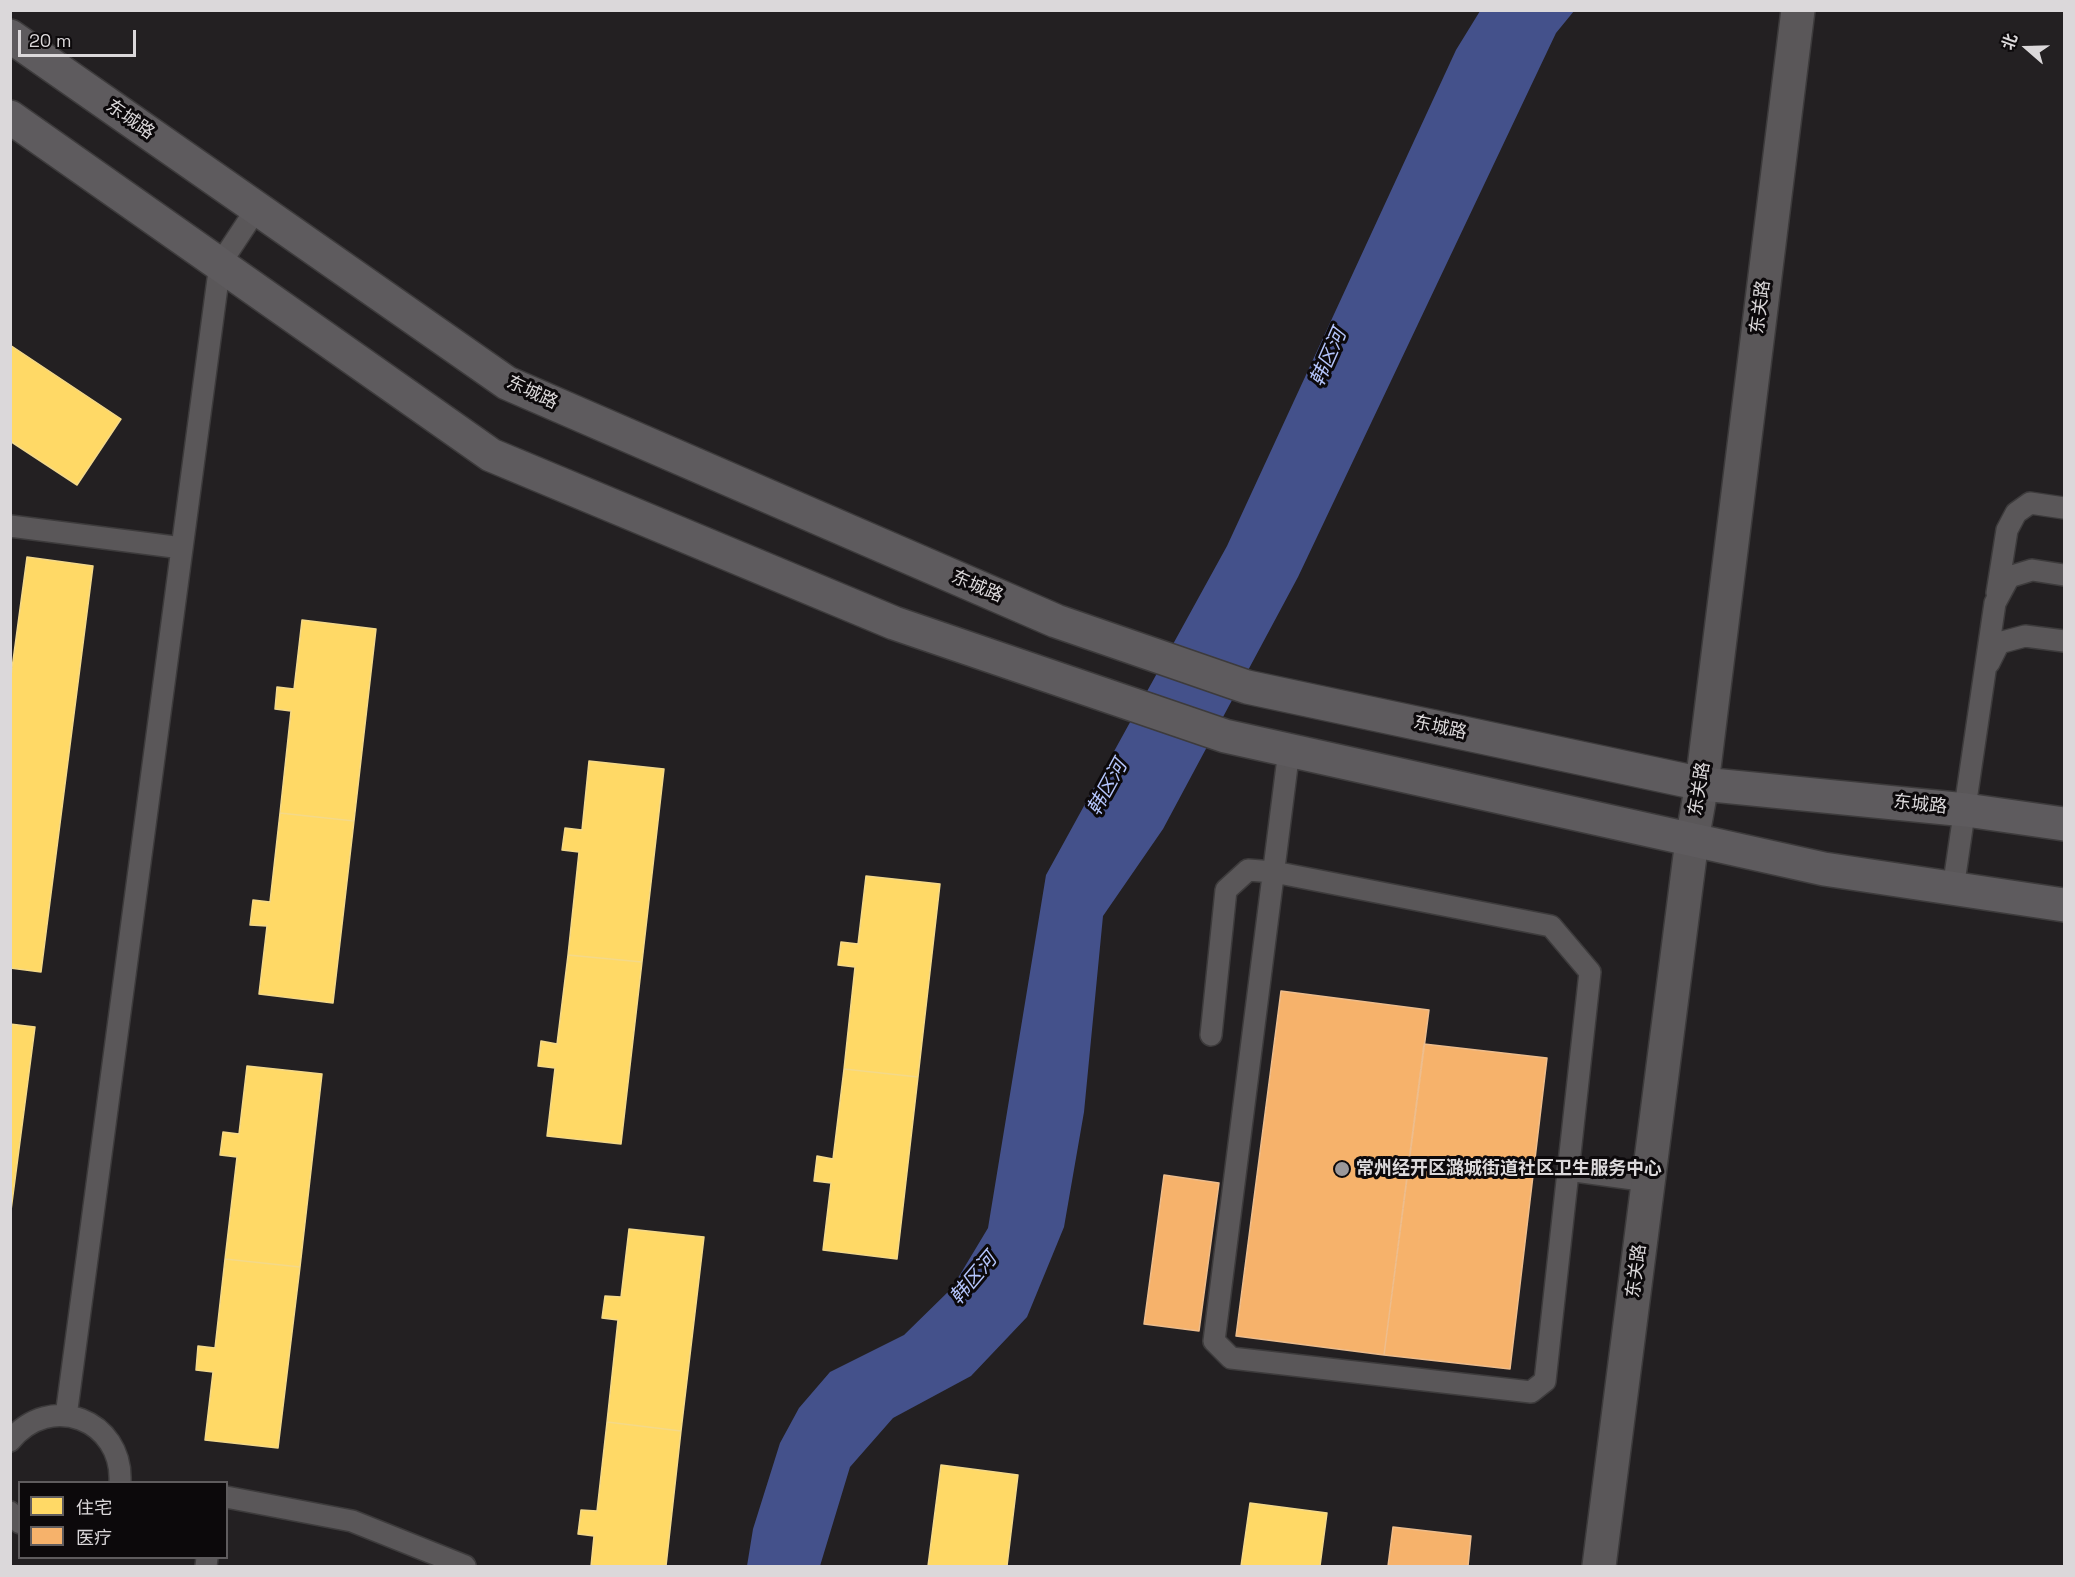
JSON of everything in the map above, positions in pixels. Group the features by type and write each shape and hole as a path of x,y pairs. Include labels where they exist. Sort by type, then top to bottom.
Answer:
{"main road":[{"name":"东城路","path":"10,36 507,383 1056,621 1247,687 1702,784 1966,810 2064,824"},
{"path":"10,117 491,454 894,623 1225,736 1824,869 2064,905"}],"street":[{"name":"东关路","path":"1599,1566 1692,840 1702,784 1798,10"}],"lane":[{"path":"66,1416 220,264 257,208"},
{"path":"1953,889 2007,530 2016,513 2030,503 2064,508"},
{"path":"10,526 182,548"},
{"path":"1995,603 2009,577 2032,570 2064,575"},
{"path":"1984,671 1999,643 2025,636 2064,641"},
{"path":"1211,1035 1226,890 1248,870 1274,872 1551,926 1590,972 1545,1381 1532,1392 1231,1358 1214,1341 1274,872 1289,750"},
{"path":"1568,1170 1648,1181"},
{"path":"10,1441 18,1431 34,1421 53,1416 66,1416 90,1423 105,1435 115,1451 120,1470 120,1481"},
{"path":"228,1497 352,1521 465,1566"}],"water":[{"name":"韩区河","path":"1480,11 1574,11 1556,33 1298,577 1163,829 1103,916 1084,1112 1064,1227 1027,1317 971,1376 893,1418 850,1467 820,1566 747,1566 753,1529 780,1443 799,1408 830,1372 904,1335 952,1288 988,1228 1046,875 1227,546 1456,50"}],"building: 住宅":[{"path":"10,345 121,419 77,485 10,441"},
{"path":"27,557 93,566 41,972 10,968 10,683"},
{"path":"302,620 376,629 354,821 280,813 291,711 275,709 277,687 294,689"},
{"path":"589,761 664,769 642,962 568,955 579,852 562,850 565,828 582,830"},
{"path":"280,813 354,821 333,1003 259,994 267,926 250,925 253,900 270,902"},
{"path":"866,876 940,884 918,1077 844,1069 855,967 838,965 841,942 858,944"},
{"path":"568,955 642,962 621,1144 547,1136 555,1068 538,1066 541,1041 557,1044"},
{"path":"10,1024 35,1027 10,1218"},
{"path":"247,1066 322,1074 300,1267 225,1259 237,1157 220,1155 223,1132 239,1134"},
{"path":"844,1069 918,1077 897,1259 823,1250 831,1183 814,1181 817,1156 833,1159"},
{"path":"629,1229 704,1237 681,1431 607,1422 618,1320 602,1318 605,1296 621,1297"},
{"path":"225,1259 300,1267 278,1448 205,1440 213,1372 196,1370 198,1346 215,1348"},
{"path":"607,1422 681,1431 666,1566 591,1566 594,1536 578,1534 581,1510 597,1511"},
{"path":"941,1465 1018,1475 1007,1566 928,1566"},
{"path":"1250,1503 1327,1513 1320,1566 1241,1566"}],"building: 医疗":[{"path":"1281,991 1429,1010 1384,1355 1236,1336"},
{"path":"1424,1044 1547,1058 1510,1369 1384,1355"},
{"path":"1164,1175 1219,1183 1199,1331 1144,1324"},
{"path":"1393,1527 1471,1536 1468,1566 1388,1566"}],"place":[{"name":"常州经开区潞城街道社区卫生服务中心","path":"1342,1169"}]}
